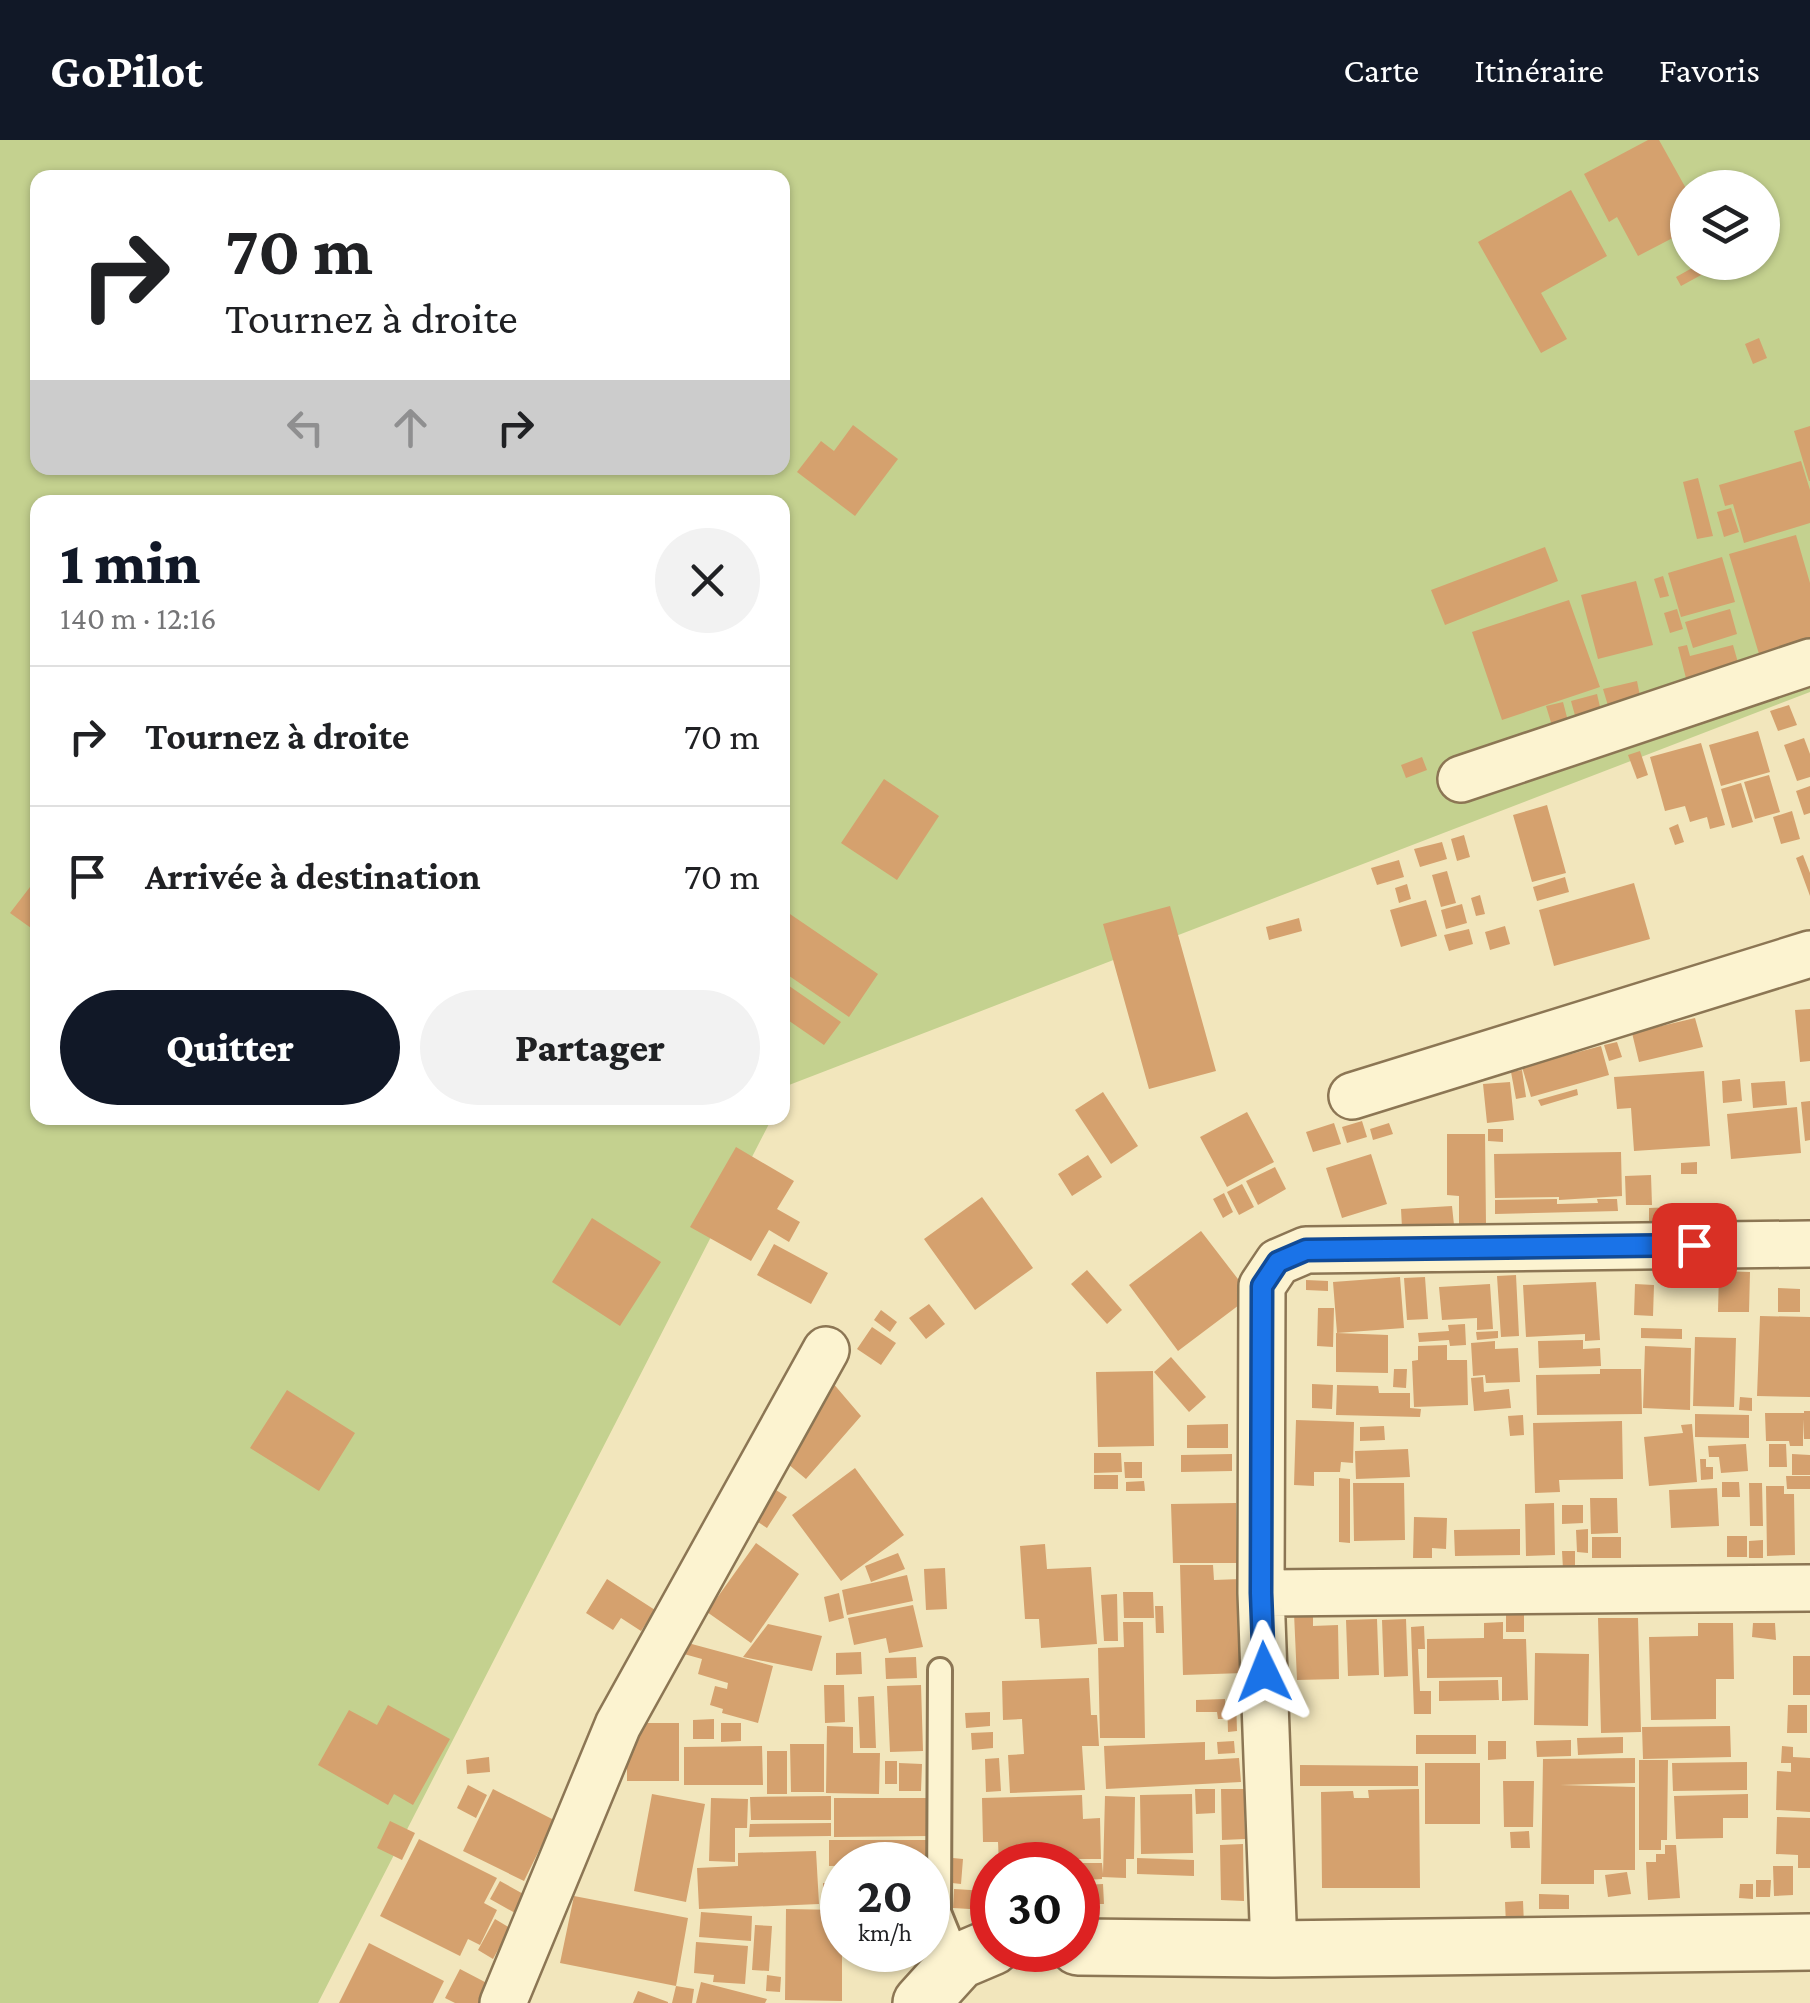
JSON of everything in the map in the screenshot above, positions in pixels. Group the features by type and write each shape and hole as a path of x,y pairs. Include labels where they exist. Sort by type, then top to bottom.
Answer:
{"street":[{"path":"1461,778 1810,662"},
{"path":"1352,1096 1810,954"},
{"path":"1274,1950 1261,1593 1262,1286 1278,1262 1306,1250 1810,1244"},
{"path":"503,2003 618,1726 826,1350"},
{"path":"1261,1593 1810,1588"},
{"path":"1100,1947 1274,1950 1810,1942"},
{"path":"921,2003 970,1959"}],"lane":[{"path":"940,1670 939,1912 970,1947"}],"green space":[{"path":"0,140 1810,140 1810,692 790,1085 790,495 30,495 30,1125 768,1125 318,2003 0,2003"}],"building":[{"path":"1648,140 1659,140 1676,170 1670,170 1670,239 1638,256 1617,217 1609,222 1584,174"},
{"path":"1571,190 1607,256 1541,293 1567,339 1541,353 1478,242"},
{"path":"1759,338 1767,358 1753,364 1745,344"},
{"path":"853,425 898,459 855,516 797,472 821,441 834,451"},
{"path":"1810,426 1810,481 1809,481 1794,431"},
{"path":"1801,461 1810,490 1810,523 1744,543 1733,504 1725,506 1719,485"},
{"path":"1698,478 1713,536 1697,539 1683,482"},
{"path":"1731,508 1739,532 1724,537 1717,512"},
{"path":"1796,535 1810,583 1810,639 1759,654 1729,554"},
{"path":"1545,547 1558,581 1445,625 1431,590"},
{"path":"1722,557 1735,602 1681,617 1668,573"},
{"path":"1663,576 1669,596 1660,598 1654,579"},
{"path":"1636,581 1653,645 1598,659 1581,595"},
{"path":"1569,600 1600,687 1502,720 1472,632"},
{"path":"1677,609 1683,629 1670,633 1664,613"},
{"path":"1730,609 1737,634 1693,648 1685,622"},
{"path":"1687,645 1690,656 1733,645 1741,673 1688,686 1678,647"},
{"path":"1637,681 1641,701 1609,709 1603,689"},
{"path":"1597,694 1604,724 1579,730 1571,701"},
{"path":"1563,702 1569,725 1553,729 1546,706"},
{"path":"1789,705 1797,725 1778,731 1770,711"},
{"path":"1758,731 1770,772 1721,786 1709,745"},
{"path":"1804,738 1810,754 1810,777 1797,781 1784,745"},
{"path":"1701,743 1725,825 1710,829 1707,817 1690,822 1685,806 1665,811 1650,757"},
{"path":"1640,751 1648,775 1637,779 1628,755"},
{"path":"1422,757 1427,770 1406,778 1401,765"},
{"path":"1769,775 1780,812 1755,819 1744,782"},
{"path":"884,779 939,816 897,880 841,843"},
{"path":"1741,783 1753,822 1732,828 1721,789"},
{"path":"1810,786 1810,813 1804,815 1796,791"},
{"path":"1547,805 1566,873 1532,882 1513,815"},
{"path":"1792,811 1800,839 1781,844 1773,817"},
{"path":"1678,824 1684,842 1675,845 1669,828"},
{"path":"1464,835 1470,857 1457,861 1451,839"},
{"path":"1442,842 1447,859 1420,867 1414,849"},
{"path":"1803,855 1810,873 1810,896 1796,858"},
{"path":"1399,860 1404,877 1377,885 1371,868"},
{"path":"1447,871 1456,903 1441,907 1432,875"},
{"path":"1565,877 1569,892 1537,901 1533,887"},
{"path":"1634,883 1650,939 1554,966 1539,910"},
{"path":"1407,884 1411,899 1399,903 1395,888"},
{"path":"30,887 30,927 10,913"},
{"path":"1480,895 1485,914 1476,916 1471,898"},
{"path":"1426,900 1437,936 1401,947 1390,910"},
{"path":"1462,904 1467,923 1446,929 1441,910"},
{"path":"1170,906 1216,1071 1149,1089 1103,924"},
{"path":"790,914 878,974 849,1017 790,976"},
{"path":"1299,918 1302,931 1269,940 1266,927"},
{"path":"1505,926 1510,944 1490,950 1485,932"},
{"path":"1469,929 1473,944 1449,951 1444,935"},
{"path":"790,987 841,1022 824,1045 790,1022"},
{"path":"1810,1009 1810,1061 1800,1062 1795,1010"},
{"path":"1695,1018 1703,1047 1639,1062 1632,1033"},
{"path":"1617,1042 1622,1057 1609,1061 1604,1045"},
{"path":"1601,1046 1609,1075 1531,1097 1522,1067"},
{"path":"1522,1070 1526,1097 1516,1099 1511,1072"},
{"path":"1704,1071 1710,1146 1634,1151 1631,1108 1617,1109 1614,1077"},
{"path":"1740,1079 1742,1101 1723,1103 1722,1081"},
{"path":"1785,1081 1787,1105 1753,1108 1751,1083"},
{"path":"1510,1082 1514,1120 1487,1123 1483,1084"},
{"path":"1577,1089 1578,1095 1541,1106 1538,1100"},
{"path":"1103,1092 1138,1146 1111,1164 1075,1110"},
{"path":"1810,1101 1810,1140 1805,1141 1801,1102"},
{"path":"1797,1107 1801,1153 1731,1159 1727,1114"},
{"path":"1247,1112 1274,1162 1227,1187 1200,1137"},
{"path":"1362,1121 1367,1137 1347,1143 1342,1127"},
{"path":"1334,1123 1341,1144 1313,1152 1306,1132"},
{"path":"1389,1123 1393,1134 1373,1140 1370,1129"},
{"path":"1488,1129 1503,1129 1503,1142 1488,1141"},
{"path":"1447,1134 1485,1134 1486,1225 1459,1225 1459,1196 1447,1195"},
{"path":"736,1147 794,1181 777,1209 800,1222 789,1242 769,1230 751,1261 690,1227"},
{"path":"1621,1152 1622,1196 1559,1200 1495,1198 1494,1154"},
{"path":"1371,1154 1387,1204 1342,1218 1326,1168"},
{"path":"1088,1155 1102,1177 1072,1196 1058,1174"},
{"path":"1697,1162 1697,1174 1681,1174 1681,1163"},
{"path":"1275,1167 1286,1189 1258,1205 1246,1181"},
{"path":"1651,1175 1652,1205 1626,1205 1625,1176"},
{"path":"1242,1184 1254,1207 1239,1215 1227,1192"},
{"path":"1224,1193 1233,1212 1223,1218 1213,1199"},
{"path":"982,1197 1033,1268 975,1310 924,1239"},
{"path":"1557,1199 1557,1204 1617,1199 1618,1211 1495,1214 1495,1200"},
{"path":"1452,1206 1454,1225 1402,1228 1401,1209"},
{"path":"1675,1207 1676,1221 1649,1222 1649,1208"},
{"path":"592,1218 661,1262 620,1326 552,1282"},
{"path":"1201,1231 1251,1296 1178,1351 1129,1285"},
{"path":"774,1244 828,1273 811,1304 757,1275"},
{"path":"1087,1270 1122,1310 1107,1324 1071,1284"},
{"path":"1719,1271 1750,1272 1749,1312 1718,1312"},
{"path":"1516,1275 1519,1336 1501,1337 1497,1276"},
{"path":"1400,1277 1404,1328 1337,1333 1333,1282"},
{"path":"1425,1277 1428,1319 1407,1320 1404,1278"},
{"path":"1306,1280 1328,1281 1328,1291 1306,1290"},
{"path":"1596,1282 1600,1340 1585,1341 1585,1334 1526,1337 1523,1285"},
{"path":"1490,1284 1493,1329 1477,1330 1477,1318 1442,1320 1439,1287"},
{"path":"1635,1284 1654,1285 1653,1316 1634,1315"},
{"path":"1778,1288 1800,1289 1800,1312 1778,1312"},
{"path":"929,1304 945,1324 926,1339 909,1318"},
{"path":"1318,1308 1334,1308 1333,1347 1317,1346"},
{"path":"881,1310 897,1322 890,1332 874,1320"},
{"path":"1760,1316 1810,1317 1810,1397 1757,1396"},
{"path":"1465,1324 1466,1345 1450,1346 1449,1340 1419,1342 1418,1333 1449,1331 1448,1325"},
{"path":"872,1327 896,1343 881,1365 857,1349"},
{"path":"1641,1328 1682,1329 1682,1339 1641,1338"},
{"path":"1498,1331 1498,1338 1477,1340 1476,1332"},
{"path":"1336,1333 1388,1335 1388,1373 1336,1372"},
{"path":"1695,1337 1736,1338 1734,1407 1693,1406"},
{"path":"1583,1340 1583,1349 1600,1348 1601,1366 1539,1368 1538,1341"},
{"path":"1495,1341 1495,1349 1518,1348 1520,1382 1486,1383 1485,1375 1473,1376 1471,1343"},
{"path":"1447,1345 1447,1360 1467,1360 1468,1405 1414,1407 1412,1361 1418,1360 1418,1346"},
{"path":"1645,1346 1691,1348 1690,1410 1643,1408"},
{"path":"1171,1357 1206,1397 1189,1412 1154,1372"},
{"path":"1394,1369 1407,1369 1406,1388 1393,1387"},
{"path":"1600,1369 1641,1369 1642,1414 1537,1415 1536,1375 1600,1374"},
{"path":"1153,1371 1154,1446 1098,1447 1096,1372"},
{"path":"826,1375 861,1416 806,1479 776,1454"},
{"path":"1483,1377 1484,1392 1509,1389 1511,1408 1474,1411 1471,1378"},
{"path":"1312,1384 1333,1385 1332,1409 1312,1408"},
{"path":"1337,1385 1378,1386 1379,1393 1410,1393 1410,1408 1421,1409 1420,1417 1336,1415"},
{"path":"287,1390 355,1433 319,1491 250,1448"},
{"path":"1740,1397 1752,1398 1752,1411 1739,1410"},
{"path":"1810,1411 1810,1439 1804,1439 1803,1419 1803,1446 1790,1446 1789,1441 1766,1441 1765,1413"},
{"path":"1695,1414 1749,1415 1749,1438 1695,1437"},
{"path":"1523,1415 1524,1435 1510,1436 1508,1416"},
{"path":"1296,1420 1354,1422 1353,1463 1341,1462 1340,1472 1314,1472 1314,1486 1294,1485"},
{"path":"1622,1421 1623,1479 1559,1480 1560,1492 1535,1493 1533,1423"},
{"path":"1228,1424 1228,1448 1187,1448 1187,1425"},
{"path":"1692,1424 1697,1482 1649,1486 1644,1437 1683,1433 1681,1425"},
{"path":"1384,1426 1385,1440 1360,1441 1360,1427"},
{"path":"1746,1444 1748,1471 1721,1473 1719,1457 1709,1457 1708,1446"},
{"path":"1769,1444 1786,1444 1787,1467 1769,1467"},
{"path":"1408,1449 1410,1477 1356,1479 1355,1451"},
{"path":"1094,1453 1121,1453 1122,1472 1094,1473"},
{"path":"1232,1454 1232,1471 1181,1472 1181,1455"},
{"path":"1792,1454 1810,1455 1810,1475 1792,1475"},
{"path":"1700,1459 1706,1459 1706,1467 1713,1467 1713,1479 1701,1480"},
{"path":"1124,1462 1142,1462 1142,1478 1125,1478"},
{"path":"855,1468 904,1535 841,1581 792,1515"},
{"path":"1094,1475 1118,1475 1118,1489 1094,1489"},
{"path":"1786,1476 1810,1476 1810,1489 1787,1489"},
{"path":"1339,1478 1350,1479 1350,1543 1339,1542"},
{"path":"1144,1481 1145,1491 1126,1491 1126,1482"},
{"path":"1722,1482 1739,1482 1740,1497 1722,1497"},
{"path":"765,1483 787,1497 767,1528 746,1514"},
{"path":"1353,1483 1404,1483 1405,1540 1354,1541"},
{"path":"1749,1483 1762,1483 1763,1526 1750,1526"},
{"path":"1766,1486 1784,1486 1784,1494 1794,1494 1795,1555 1767,1556"},
{"path":"1717,1488 1719,1526 1671,1528 1669,1490"},
{"path":"1590,1498 1617,1498 1618,1533 1591,1534"},
{"path":"1236,1503 1237,1563 1173,1563 1171,1504"},
{"path":"1554,1503 1555,1555 1526,1556 1525,1504"},
{"path":"1562,1505 1583,1505 1583,1523 1562,1524"},
{"path":"1414,1517 1447,1518 1446,1549 1432,1548 1432,1558 1413,1558"},
{"path":"1520,1529 1520,1555 1455,1556 1454,1530"},
{"path":"1588,1529 1588,1553 1577,1552 1576,1530"},
{"path":"1727,1536 1747,1536 1747,1557 1727,1557"},
{"path":"1592,1537 1621,1537 1621,1558 1592,1558"},
{"path":"1763,1540 1763,1558 1749,1558 1749,1541"},
{"path":"756,1543 799,1574 751,1643 707,1612"},
{"path":"1045,1544 1047,1569 1091,1567 1097,1644 1041,1648 1039,1619 1025,1619 1020,1546"},
{"path":"1562,1551 1575,1551 1575,1569 1563,1569"},
{"path":"898,1553 905,1569 871,1582 865,1566"},
{"path":"1180,1565 1213,1565 1214,1580 1241,1579 1244,1673 1183,1675"},
{"path":"945,1568 947,1609 926,1610 924,1569"},
{"path":"907,1575 913,1601 847,1615 842,1590"},
{"path":"607,1579 655,1610 641,1631 621,1618 613,1630 586,1613"},
{"path":"1123,1592 1153,1592 1154,1618 1124,1618"},
{"path":"839,1593 844,1618 829,1622 824,1597"},
{"path":"1117,1594 1118,1641 1104,1641 1101,1595"},
{"path":"913,1605 923,1647 889,1653 886,1638 854,1645 848,1618"},
{"path":"1155,1606 1163,1606 1164,1633 1156,1633"},
{"path":"1524,1611 1524,1632 1506,1632 1506,1612"},
{"path":"1294,1613 1313,1613 1313,1626 1338,1625 1339,1679 1297,1680"},
{"path":"1598,1618 1638,1618 1641,1732 1601,1733"},
{"path":"1377,1619 1379,1675 1348,1676 1346,1620"},
{"path":"1406,1619 1408,1676 1384,1677 1382,1620"},
{"path":"1123,1622 1143,1622 1145,1738 1100,1738 1098,1648 1124,1647"},
{"path":"1503,1622 1503,1639 1526,1639 1528,1700 1502,1701 1502,1677 1427,1678 1427,1639 1484,1638 1484,1623"},
{"path":"1698,1623 1733,1623 1734,1679 1716,1679 1716,1719 1651,1720 1649,1637 1698,1636"},
{"path":"1753,1623 1775,1623 1776,1640 1752,1637"},
{"path":"768,1624 822,1636 812,1671 743,1657"},
{"path":"1424,1626 1425,1649 1418,1649 1420,1691 1431,1691 1431,1714 1414,1714 1411,1627"},
{"path":"688,1643 773,1666 758,1723 722,1713 723,1709 710,1705 715,1686 727,1689 728,1683 698,1674 702,1659 684,1654"},
{"path":"861,1652 862,1674 836,1675 836,1653"},
{"path":"1535,1653 1589,1654 1588,1726 1534,1725"},
{"path":"1793,1656 1810,1656 1810,1695 1793,1695"},
{"path":"916,1657 917,1678 886,1679 885,1658"},
{"path":"1089,1678 1091,1715 1097,1715 1099,1746 1082,1746 1085,1790 1010,1793 1008,1755 1024,1754 1022,1719 1003,1720 1002,1681"},
{"path":"1498,1680 1499,1700 1439,1701 1439,1681"},
{"path":"824,1685 844,1685 845,1722 825,1723"},
{"path":"921,1685 923,1751 890,1752 887,1686"},
{"path":"874,1696 876,1748 860,1748 858,1697"},
{"path":"1225,1699 1225,1719 1218,1719 1217,1712 1196,1712 1196,1700"},
{"path":"1227,1699 1236,1699 1237,1731 1228,1732"},
{"path":"388,1705 450,1739 413,1805 394,1794 388,1805 318,1765 349,1710 377,1725"},
{"path":"1788,1705 1807,1705 1807,1733 1787,1733"},
{"path":"990,1712 990,1726 966,1728 965,1713"},
{"path":"714,1719 714,1739 693,1739 693,1720"},
{"path":"627,1723 679,1723 679,1781 627,1781"},
{"path":"721,1723 741,1723 741,1741 721,1742"},
{"path":"827,1726 853,1727 853,1753 880,1753 879,1794 826,1793"},
{"path":"1730,1726 1731,1757 1643,1759 1642,1727"},
{"path":"993,1732 993,1748 972,1750 971,1733"},
{"path":"1416,1735 1476,1735 1476,1754 1416,1754"},
{"path":"1623,1737 1623,1753 1578,1755 1577,1738"},
{"path":"1571,1740 1571,1756 1537,1757 1536,1741"},
{"path":"1234,1741 1235,1753 1218,1754 1217,1742"},
{"path":"1488,1741 1506,1741 1506,1759 1488,1760"},
{"path":"1205,1742 1205,1760 1239,1758 1241,1782 1106,1789 1104,1746"},
{"path":"790,1744 824,1744 824,1792 791,1792"},
{"path":"762,1746 763,1785 684,1785 684,1747"},
{"path":"1782,1746 1793,1747 1793,1757 1810,1758 1810,1812 1776,1810 1777,1771 1791,1772 1791,1763 1781,1763"},
{"path":"767,1751 787,1751 787,1794 767,1794"},
{"path":"489,1757 490,1772 467,1774 466,1760"},
{"path":"999,1758 1001,1791 986,1792 985,1759"},
{"path":"1635,1758 1635,1783 1560,1785 1635,1787 1635,1870 1594,1870 1594,1884 1541,1884 1543,1759"},
{"path":"1639,1760 1668,1760 1667,1840 1661,1840 1661,1850 1639,1850"},
{"path":"885,1761 897,1761 897,1784 885,1784"},
{"path":"1747,1762 1747,1790 1673,1791 1672,1763"},
{"path":"899,1763 922,1764 921,1791 899,1791"},
{"path":"1425,1763 1480,1763 1480,1824 1425,1824"},
{"path":"1300,1765 1418,1766 1418,1786 1300,1786"},
{"path":"1503,1781 1534,1781 1533,1827 1504,1827"},
{"path":"468,1785 487,1795 476,1818 457,1808"},
{"path":"493,1789 554,1820 524,1881 463,1851"},
{"path":"1195,1789 1215,1789 1215,1813 1196,1814"},
{"path":"1221,1789 1244,1789 1245,1839 1222,1840"},
{"path":"1419,1789 1420,1888 1322,1888 1321,1792 1353,1791 1354,1798 1369,1798 1368,1790"},
{"path":"652,1794 705,1804 686,1902 634,1891"},
{"path":"1192,1794 1193,1853 1141,1854 1140,1795"},
{"path":"1748,1794 1748,1818 1723,1818 1723,1838 1676,1839 1674,1796"},
{"path":"1082,1795 1083,1819 1100,1818 1101,1859 1100,1842 983,1842 982,1798"},
{"path":"831,1796 831,1820 751,1820 750,1797"},
{"path":"1105,1796 1135,1797 1134,1859 1126,1859 1126,1878 1100,1879 1100,1863 1103,1874"},
{"path":"711,1798 748,1799 747,1828 735,1828 735,1862 709,1861"},
{"path":"834,1798 929,1798 929,1836 834,1837"},
{"path":"1777,1817 1810,1818 1810,1868 1798,1868 1798,1855 1776,1854"},
{"path":"390,1821 415,1833 402,1860 377,1848"},
{"path":"831,1823 831,1836 749,1837 750,1824"},
{"path":"1529,1831 1530,1848 1511,1848 1510,1832"},
{"path":"419,1839 497,1878 484,1903 497,1910 480,1945 468,1939 460,1956 380,1916"},
{"path":"829,1840 926,1842 829,1842"},
{"path":"1243,1844 1244,1901 1221,1900 1220,1845"},
{"path":"1665,1845 1676,1845 1680,1898 1648,1900 1646,1862 1656,1862 1656,1854 1665,1854"},
{"path":"816,1851 819,1904 699,1909 697,1868 738,1866 738,1853"},
{"path":"953,1858 963,1859 961,1884 952,1883"},
{"path":"1137,1858 1194,1860 1194,1876 1137,1874"},
{"path":"1773,1866 1793,1866 1793,1895 1774,1896"},
{"path":"1627,1872 1631,1894 1608,1897 1605,1875"},
{"path":"1756,1880 1771,1880 1770,1897 1756,1897"},
{"path":"500,1881 534,1900 524,1918 490,1899"},
{"path":"1103,1884 1104,1904 1100,1904"},
{"path":"1740,1884 1753,1884 1753,1899 1739,1898"},
{"path":"954,1889 970,1890 970,1909 953,1908"},
{"path":"1539,1894 1569,1895 1569,1909 1539,1909"},
{"path":"574,1896 688,1918 676,1986 560,1963"},
{"path":"1523,1901 1524,1925 1506,1925 1505,1902"},
{"path":"786,1909 820,1910 820,1972 842,1972 842,2001 785,2000"},
{"path":"701,1912 752,1916 751,1941 699,1937"},
{"path":"495,1919 510,1928 493,1959 478,1950"},
{"path":"755,1925 772,1926 769,1971 752,1970"},
{"path":"696,1942 748,1946 745,1984 713,1982 714,1975 694,1973"},
{"path":"369,1943 444,1981 433,2003 339,2003"},
{"path":"460,1969 504,1992 498,2003 455,2003 445,1998"},
{"path":"767,1975 781,1977 780,1992 766,1991"},
{"path":"701,1982 767,1999 765,2003 696,2003"},
{"path":"676,1986 694,1989 692,2003 672,2003"},
{"path":"638,1991 668,2002 668,2003 633,2003"}],"route":[{"path":"1264,1672 1262,1286 1278,1262 1306,1250 1694,1245"}]}
